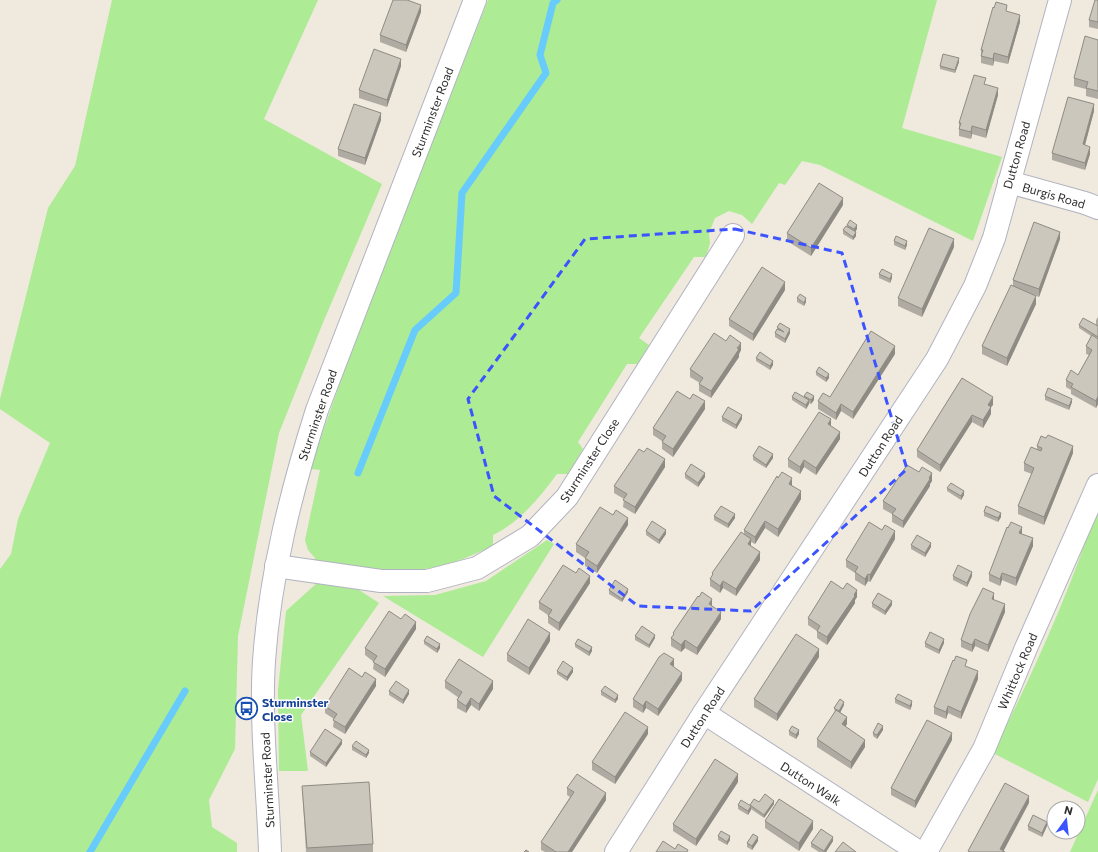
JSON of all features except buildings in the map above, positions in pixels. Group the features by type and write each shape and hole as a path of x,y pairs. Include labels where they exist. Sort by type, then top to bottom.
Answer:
{"street":[{"name":"Sturminster Road","path":"270,852 264,713 264,662 276,566 300,463 317,410 475,0"},
{"name":"Dutton Road","path":"616,852 704,713 937,358 975,286 994,238 1060,0"},
{"name":"Burgis Road","path":"1009,182 1098,208"},
{"name":"Sturminster Close","path":"276,566 382,582 427,581 477,568 530,536 567,497 733,235"},
{"name":"Whittock Road","path":"926,852 984,749 1026,648 1098,485"},
{"name":"Dutton Walk","path":"704,713 919,852"}],"highlighted area":[{"path":"735,229 842,253 907,469 751,611 638,606 494,496 468,399 585,239"}],"green space":[{"path":"112,0 318,0 264,119 382,184 322,325 279,433 238,636 235,749 209,800 212,827 237,843 237,852 0,852 0,569 11,554 18,519 50,443 0,409 0,399 48,208 75,166"},
{"path":"488,0 937,0 902,128 1002,157 973,241 820,165 802,161 785,185 779,183 752,224 742,215 729,211 715,218 709,233 710,243 706,257 694,257 639,338 649,345 638,364 627,364 578,442 583,449 568,474 557,474 521,516 493,535 493,546 451,563 422,569 375,570 314,563 315,558 308,550 305,540 320,470 311,469 315,454 358,332"},
{"path":"1098,504 1098,779 1088,802 993,753 1050,631 1076,568"},
{"path":"547,540 554,544 483,657 383,596 435,595 486,581"},
{"path":"317,583 359,590 379,603 301,715 308,771 279,771 278,690 286,611"},
{"path":"1098,790 1098,852 1070,852 1075,840 1086,840 1086,817"}],"waterway":[{"path":"358,473 415,330 456,293 462,193 546,73 540,55 553,3 557,0"},
{"path":"90,852 185,691"}],"place":[{"name":"Sturminster Close","path":"247,709"}]}
